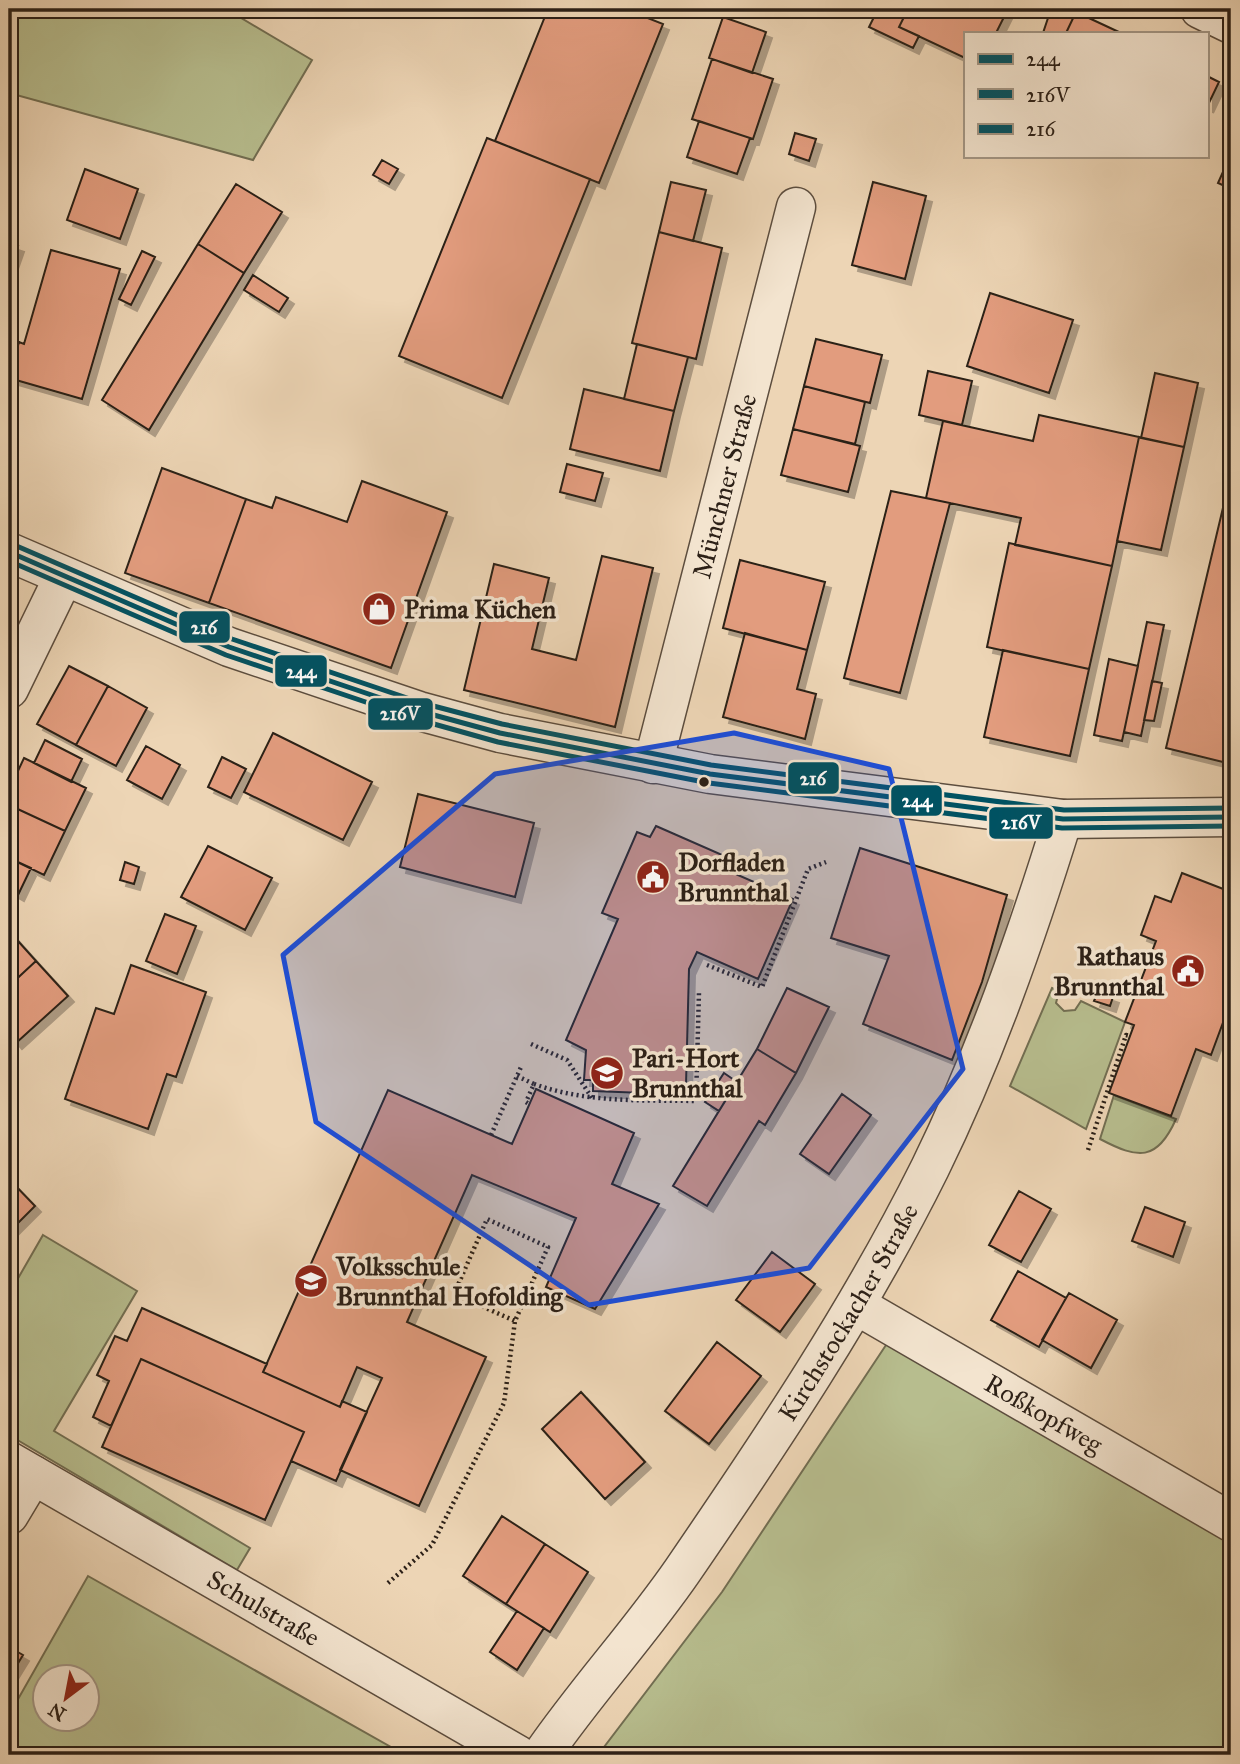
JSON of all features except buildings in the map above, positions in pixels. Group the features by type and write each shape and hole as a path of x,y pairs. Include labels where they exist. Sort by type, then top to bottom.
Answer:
{"street":[{"path":"1200,9 1231,24"},
{"name":"Münchner Straße","path":"653,764 796,207"},
{"path":"9,552 63,578 229,647 419,711 500,733 653,764 830,792 1063,819 1231,817"},
{"path":"9,689 63,578"},
{"name":"Kirchstockacher Straße","path":"542,1755 681,1573 755,1465 856,1305 929,1168 968,1084 1029,925 1063,819"},
{"name":"Roßkopfweg","path":"856,1305 1231,1522"},
{"path":"9,1515 21,1468"},
{"name":"Schulstraße","path":"21,1468 518,1755"}],"path":[{"path":"707,965 762,986 808,869 826,862"},
{"path":"517,1076 563,1094 592,1098 696,1101 699,992"},
{"path":"1088,1150 1126,1035 1130,1035"},
{"path":"531,1044 568,1060 578,1081 592,1098"},
{"path":"491,1135 521,1067"},
{"path":"529,1104 526,1102 534,1084"},
{"path":"388,1583 432,1545 504,1402 515,1321 548,1247 487,1219 454,1294 515,1321"}],"highlighted area":[{"path":"734,733 889,769 963,1069 809,1268 589,1305 316,1122 283,955 495,774"}],"green space":[{"path":"23,9 226,9 312,60 253,160 9,93 9,26"},
{"path":"1052,988 1059,991 1056,1003 1064,1011 1075,1010 1081,1001 1125,1022 1086,1129 1010,1086"},
{"path":"1114,1095 1176,1119 1169,1133 1154,1149 1136,1153 1100,1139"},
{"path":"43,1235 137,1291 54,1431 250,1548 237,1570 9,1435 9,1294"},
{"path":"890,1339 1231,1542 1231,1755 598,1755 722,1592"},
{"path":"88,1576 405,1755 9,1755 9,1715 32,1675 32,1732 102,1732 102,1662 39,1662"}],"transit line":[{"name":"216","path":"12,544 232,639 422,703 502,724 711,765 1064,810 1231,808"},
{"name":"244","path":"9,552 229,647 419,711 500,733 710,774 1063,819 1231,817"},
{"name":"216V","path":"9,561 226,655 416,719 498,742 709,783 1062,828 1231,826"}],"place":[{"name":"Prima Küchen","path":"379,609"},
{"name":"Dorfladen Brunnthal","path":"653,877"},
{"name":"Rathaus Brunnthal","path":"1188,971"},
{"name":"Pari-Hort Brunnthal","path":"607,1073"},
{"name":"Volksschule Brunnthal Hofolding","path":"311,1281"}]}
